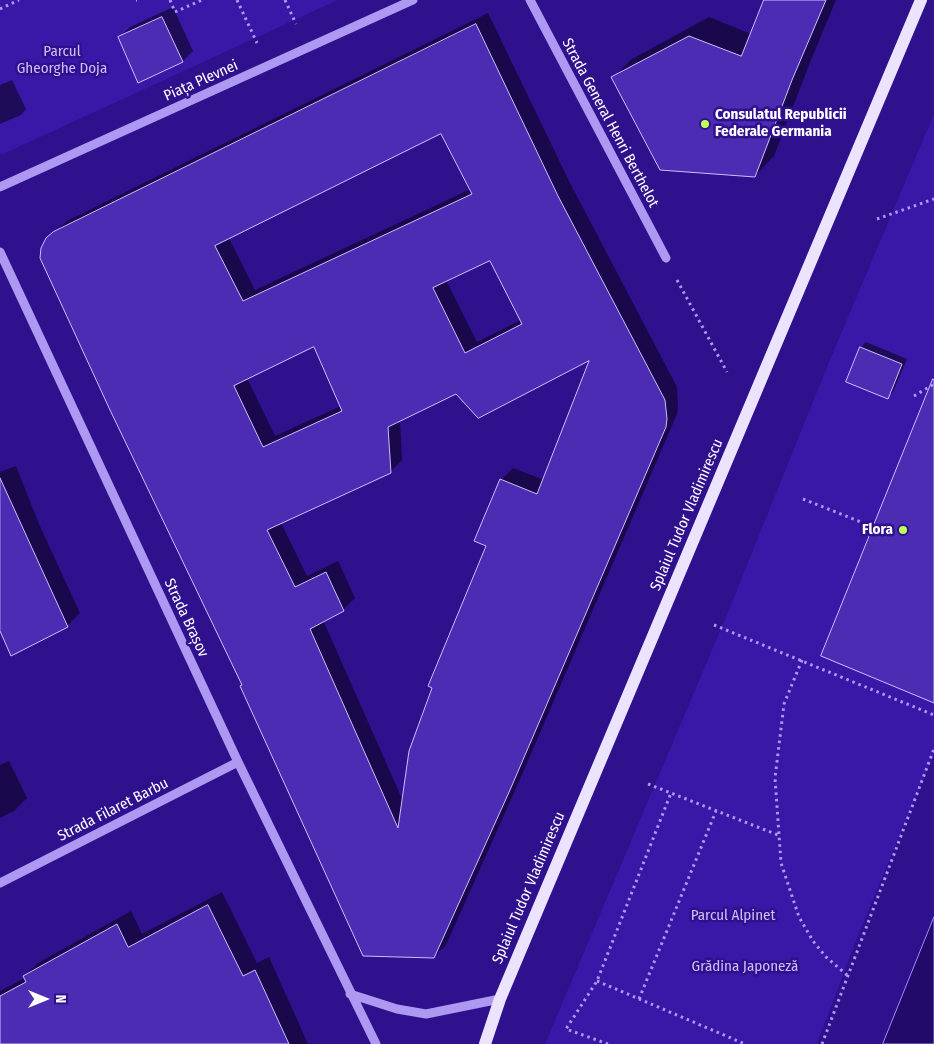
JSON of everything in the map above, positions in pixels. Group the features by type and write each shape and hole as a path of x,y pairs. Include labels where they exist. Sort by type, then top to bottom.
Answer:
{"main road":[{"name":"Splaiul Tudor Vladimirescu","path":"485,1044 500,999 921,0"}],"street":[{"name":"Piața Plevnei","path":"0,186 414,0"},
{"name":"Strada General Henri Berthelot","path":"530,0 666,258"},
{"name":"Strada Brașov","path":"0,252 238,762 376,1044"},
{"name":"Strada Filaret Barbu","path":"0,883 238,762"},
{"path":"350,994 397,1009 426,1014 500,999"}],"path":[{"path":"0,9 19,0"},
{"path":"170,0 175,12 202,0"},
{"path":"237,0 267,66"},
{"path":"877,219 934,199"},
{"path":"666,258 727,372"},
{"path":"914,396 934,384"},
{"path":"803,499 861,522"},
{"path":"714,625 934,715"},
{"path":"802,660 784,704 775,778 781,863 799,917 813,941 826,958 847,975"},
{"path":"822,1044 934,749"},
{"path":"648,784 778,835"},
{"path":"608,1044 566,1029 597,981 671,793"},
{"path":"639,999 716,810"},
{"path":"597,981 745,1044"}],"green space":[{"name":"Parcul Gheorghe Doja","path":"0,0 338,0 1,155"},
{"name":"Parcul Alpinet","path":"934,114 934,754 856,940 817,1044 545,1044 726,617 829,362"}],"shaded area":[{"path":"934,917 934,1044 883,1044"}],"building":[{"name":"Consulatul Republicii Federale Germania","path":"764,0 826,0 792,80 755,177 660,170 611,77 689,36 741,56"},
{"path":"162,17 183,62 138,83 118,37"},
{"path":"476,24 558,196 665,400 667,419 666,427 510,790 434,958 363,956 240,686 242,685 110,410 40,258 41,248 46,238 53,232","holes":["441,134 472,194 243,301 215,246","490,261 522,324 465,353 433,288","314,347 342,411 263,447 234,386","589,361 537,494 500,479 474,541 486,546 428,686 432,688 409,751 398,828 310,629 344,611 326,572 295,587 267,530 391,473 388,427 456,394 478,418"]},
{"path":"860,347 902,364 888,399 846,382"},
{"name":"Flora","path":"934,380 934,703 821,656"},
{"path":"0,478 68,627 11,656 0,631"},
{"path":"208,905 243,976 255,970 289,1044 0,1044 0,996 26,982 23,976 117,924 128,947"}],"place":[{"name":"Consulatul Republicii Federale Germania","path":"705,124"},
{"name":"Flora","path":"903,530"}],"park label":[{"name":"Grădina Japoneză","path":"745,967"}]}
